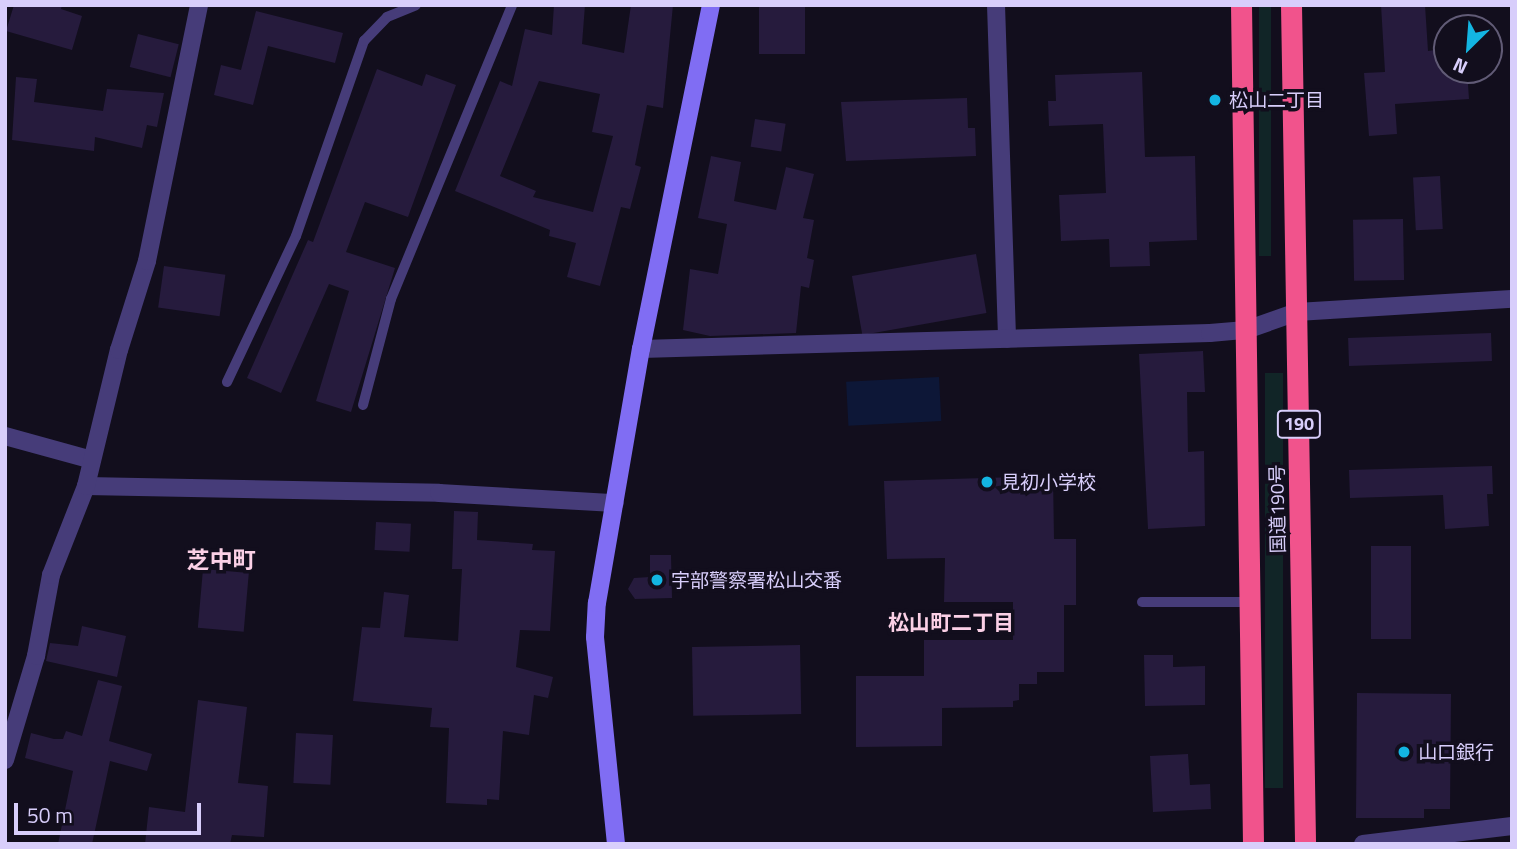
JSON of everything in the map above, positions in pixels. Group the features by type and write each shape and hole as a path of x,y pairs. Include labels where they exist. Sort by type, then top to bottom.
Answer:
{"highway":[{"name":"国道190号","path":"1241,5 1253,844"},
{"name":"国道190号","path":"1291,5 1305,844"}],"street":[{"path":"5,761 36,656 51,575 86,485 147,261 199,5"},
{"path":"616,844 595,637 641,349 711,5"},
{"path":"996,5 1007,339"},
{"path":"641,349 1246,330 1297,312 1512,299"},
{"path":"5,436 92,460"},
{"path":"86,485 439,493 615,503"},
{"path":"1363,844 1449,839 1512,826"}],"lane":[{"path":"227,382 296,236 364,41 387,17 416,5"},
{"path":"363,405 391,299 512,5"},
{"path":"1142,602 1250,602"}],"green space":[{"path":"1259,5 1271,5 1271,256 1259,256"},
{"path":"1265,373 1283,373 1283,788 1265,788"}],"water":[{"path":"939,377 941,421 848,426 846,382"}],"building":[{"path":"14,5 62,5 61,9 82,16 72,50 6,31"},
{"path":"554,5 585,5 582,44 624,53 631,5 673,5 663,108 647,105 635,165 641,167 630,209 621,207 600,286 567,277 576,243 549,236 550,230 455,191 500,81 512,86 525,29 552,35","holes":["539,81 600,94 592,132 613,136 593,212 533,197 536,191 500,176"]},
{"path":"759,5 805,5 805,54 759,54"},
{"path":"1381,5 1425,5 1428,51 1433,50 1433,84 1468,84 1469,99 1395,104 1397,134 1369,136 1364,73 1385,72"},
{"path":"256,11 343,33 335,63 268,46 253,105 214,95 221,65 241,70"},
{"path":"138,34 179,44 171,77 130,67"},
{"path":"377,69 422,86 426,74 456,85 408,217 365,202 346,252 395,268 351,412 316,401 349,291 329,284 281,393 247,378 308,240 313,242"},
{"path":"1142,72 1145,157 1195,156 1197,240 1149,242 1150,266 1110,267 1109,239 1061,241 1059,195 1106,193 1103,124 1049,126 1048,101 1056,101 1055,75"},
{"path":"16,77 37,79 34,102 103,111 107,89 164,93 157,127 147,125 142,148 95,137 94,151 12,140"},
{"path":"967,98 968,128 975,128 976,156 846,161 841,102"},
{"path":"755,119 786,124 781,152 751,147"},
{"path":"711,156 741,162 734,201 776,210 786,167 814,174 803,218 814,220 807,258 814,260 809,288 801,286 796,333 710,336 683,330 690,269 718,274 727,224 698,218"},
{"path":"1440,176 1443,229 1416,230 1413,177"},
{"path":"1403,219 1404,280 1354,281 1353,220"},
{"path":"976,254 986,313 862,335 852,276"},
{"path":"164,266 225,275 220,316 158,308"},
{"path":"1491,333 1492,361 1349,366 1348,338"},
{"path":"1203,351 1205,392 1187,392 1188,452 1204,451 1205,526 1148,529 1139,354"},
{"path":"1492,466 1493,494 1487,494 1489,526 1445,529 1443,495 1350,498 1349,470"},
{"path":"1053,476 1054,539 1076,539 1076,605 1064,605 1064,672 1037,672 1037,684 1019,684 1019,700 1013,701 1013,707 942,708 942,746 856,747 856,676 924,676 924,640 1013,640 1013,602 944,602 945,558 887,559 884,481"},
{"path":"454,511 478,512 477,540 533,544 532,550 555,551 550,631 520,630 516,667 553,677 548,698 534,695 529,735 503,731 499,800 487,799 487,805 446,803 449,728 430,727 432,708 353,701 362,627 380,628 384,592 409,595 404,637 458,641 462,569 452,569"},
{"path":"376,522 411,524 409,552 375,550"},
{"path":"1371,546 1411,546 1411,639 1371,639"},
{"path":"650,555 671,555 672,598 635,599 628,589 634,578 650,577"},
{"path":"203,569 249,573 244,632 198,628"},
{"path":"82,626 126,636 117,677 46,661 50,643 78,646"},
{"path":"800,645 801,714 693,716 692,647"},
{"path":"1144,655 1173,655 1173,667 1205,666 1205,705 1145,706"},
{"path":"98,680 122,686 109,741 152,754 147,771 110,761 92,844 58,844 73,771 25,758 31,733 54,739 63,739 66,731 82,736"},
{"name":"山口銀行","path":"1357,693 1451,694 1450,809 1424,809 1424,818 1356,818"},
{"path":"198,700 247,707 238,783 268,786 264,837 232,835 230,844 145,844 149,807 185,812"},
{"path":"296,733 333,735 330,785 293,783"},
{"path":"1188,754 1190,785 1210,784 1211,809 1153,812 1150,756"}],"place":[{"name":"松山二丁目","path":"1215,100"},
{"name":"見初小学校","path":"987,482"},
{"name":"宇部警察署松山交番","path":"657,580"},
{"name":"山口銀行","path":"1404,752"}],"district":[{"name":"芝中町","path":"221,560"},
{"name":"松山町二丁目","path":"951,622"}]}
